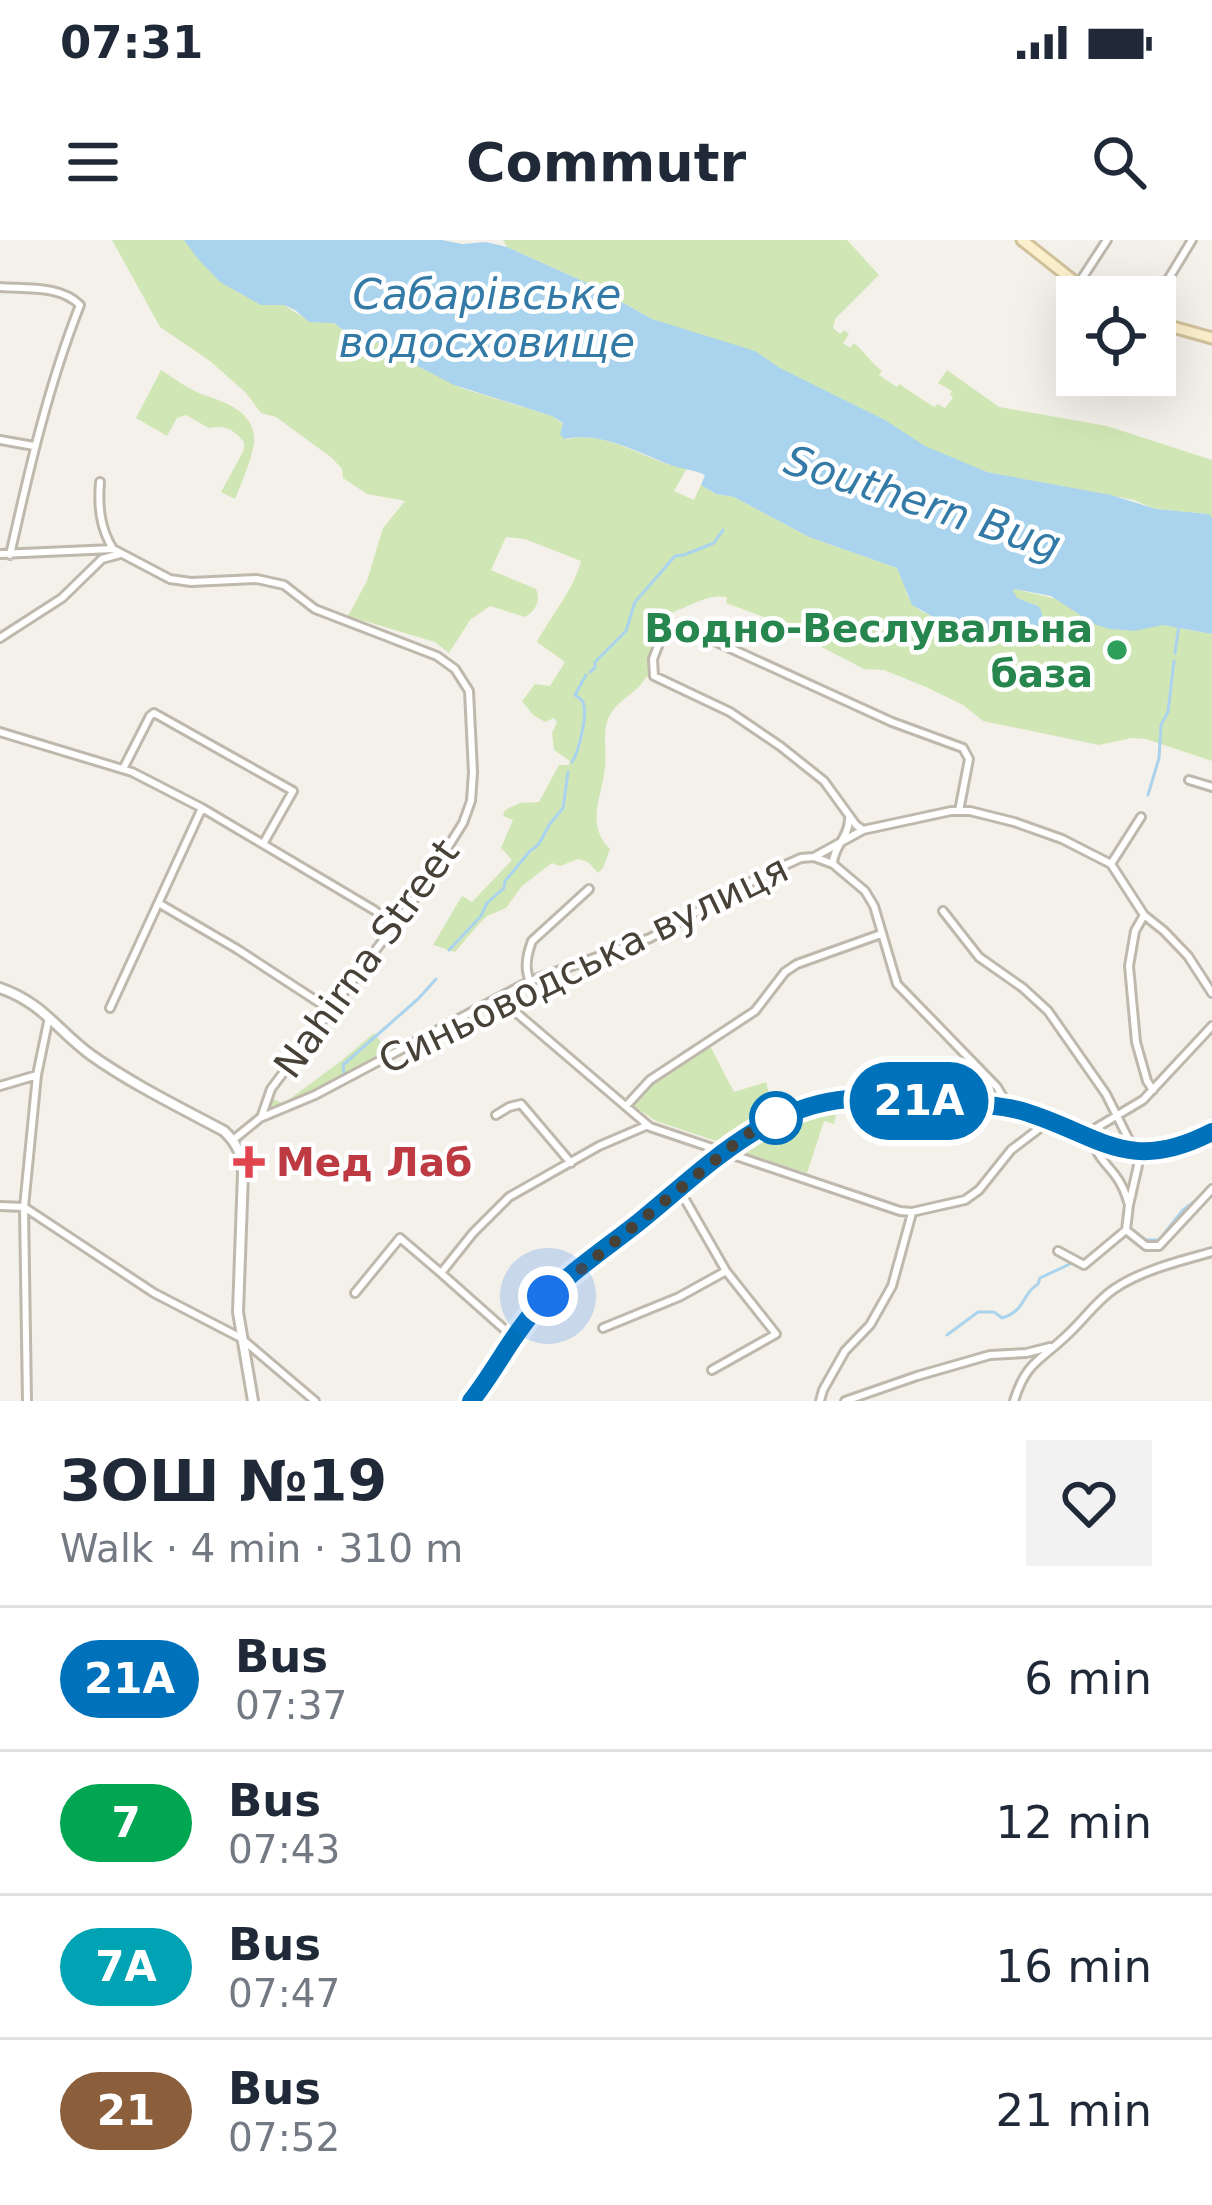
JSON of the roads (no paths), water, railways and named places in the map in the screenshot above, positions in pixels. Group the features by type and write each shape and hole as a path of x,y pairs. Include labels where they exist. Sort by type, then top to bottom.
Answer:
{"main road":[{"path":"1022,240 1065,276"},
{"path":"1176,328 1212,338"},
{"path":"471,1401 513,1337 548,1296 746,1135 778,1117 845,1099 1010,1108 1093,1140 1137,1151 1168,1150 1212,1132"}],"street":[{"path":"1084,276 1107,240"},
{"path":"1170,276 1192,240"},
{"path":"0,287 54,291 80,305 34,446 10,555"},
{"path":"0,440 34,446"},
{"path":"0,554 112,549 101,521 100,482"},
{"name":"Nahirna Street","path":"112,549 170,579 257,579 284,585 337,619 437,656 464,679 472,703 471,801 453,840 271,1089 260,1118"},
{"path":"0,638 62,598 102,559 124,553"},
{"path":"863,830 824,781 768,737 730,712 654,676 656,649 667,637 685,634 710,639 892,722 963,748 969,759 959,811"},
{"path":"123,769 154,713 188,731 293,791 262,845"},
{"path":"0,732 123,769 202,808 394,926"},
{"path":"1189,780 1212,788"},
{"path":"110,1008 202,808"},
{"path":"814,857 863,830 959,811 1026,826 1111,864 1144,915 1188,956 1212,993"},
{"path":"833,864 833,854 848,830 849,815"},
{"path":"1111,864 1141,817"},
{"name":"Синьоводська вулиця","path":"233,1140 260,1118 315,1095 530,982 650,938 767,873 814,857 833,864 870,898 897,984 997,1087 1010,1108"},
{"path":"530,982 527,953 532,941 589,889"},
{"path":"160,904 329,1010"},
{"path":"943,910 979,957 1048,1011 1106,1094 1137,1151 1126,1230 1084,1264 1058,1251"},
{"path":"1144,915 1135,932 1129,966 1136,1042 1153,1090"},
{"path":"625,1106 650,1080 755,1011 785,972 881,934"},
{"path":"0,988 33,1002 87,1052 126,1078 233,1140 243,1173 237,1286 253,1401"},
{"path":"499,998 648,1125 912,1212 965,1200 1011,1150 1049,1121"},
{"path":"27,1401 24,1207 37,1076 49,1017"},
{"path":"1129,1205 1118,1179 1098,1156 1093,1140 1096,1128 1133,1108 1212,1026"},
{"path":"0,1086 37,1076"},
{"path":"496,1115 521,1104 571,1163"},
{"path":"1126,1132 1133,1108"},
{"path":"441,1273 509,1197 598,1146 648,1125"},
{"path":"679,1189 726,1271 776,1334 712,1370"},
{"path":"1126,1230 1146,1246 1159,1246 1212,1189"},
{"path":"0,1206 24,1207 154,1293 241,1338 315,1401"},
{"path":"820,1401 845,1352 870,1325 892,1286 912,1212"},
{"path":"355,1293 400,1238 513,1337"},
{"path":"1014,1401 1027,1370 1116,1287 1212,1252"},
{"path":"603,1328 679,1297 726,1271"},
{"path":"845,1401 990,1355 1054,1346"}],"water":[{"name":"Сабарівське водосховище","path":"184,240 442,240 507,247 652,319 755,351 925,446 987,472 1111,495 1156,509 1209,514 1212,634 1163,625 1134,631 1109,629 1051,596 1015,589 1017,598 1041,610 1038,629 991,634 944,623 912,605 897,568 809,537 734,497 716,494 701,485 705,475 604,440 564,439 560,434 563,423 552,416 454,385 334,323 309,322 284,305 261,305 220,282"}],"waterway":[{"path":"590,672 626,631 635,602 675,556 714,543 723,530"},
{"path":"1175,653 1179,625"},
{"path":"1148,795 1159,758 1161,725 1168,712 1174,661"},
{"path":"572,762 584,715 583,702 575,695 586,675"},
{"path":"449,950 539,844 563,808 568,772"},
{"path":"344,1074 343,1065 436,979"},
{"path":"1146,1240 1159,1240 1183,1210 1203,1195"},
{"path":"947,1335 978,1312 994,1312 1002,1318 1010,1315 1040,1278 1072,1263"}],"place":[{"name":"Водно-Веслувальна база","path":"1117,650"},
{"name":"Мед Лаб","path":"249,1162"}],"water label":[{"name":"Southern Bug","path":"923,502"}]}
